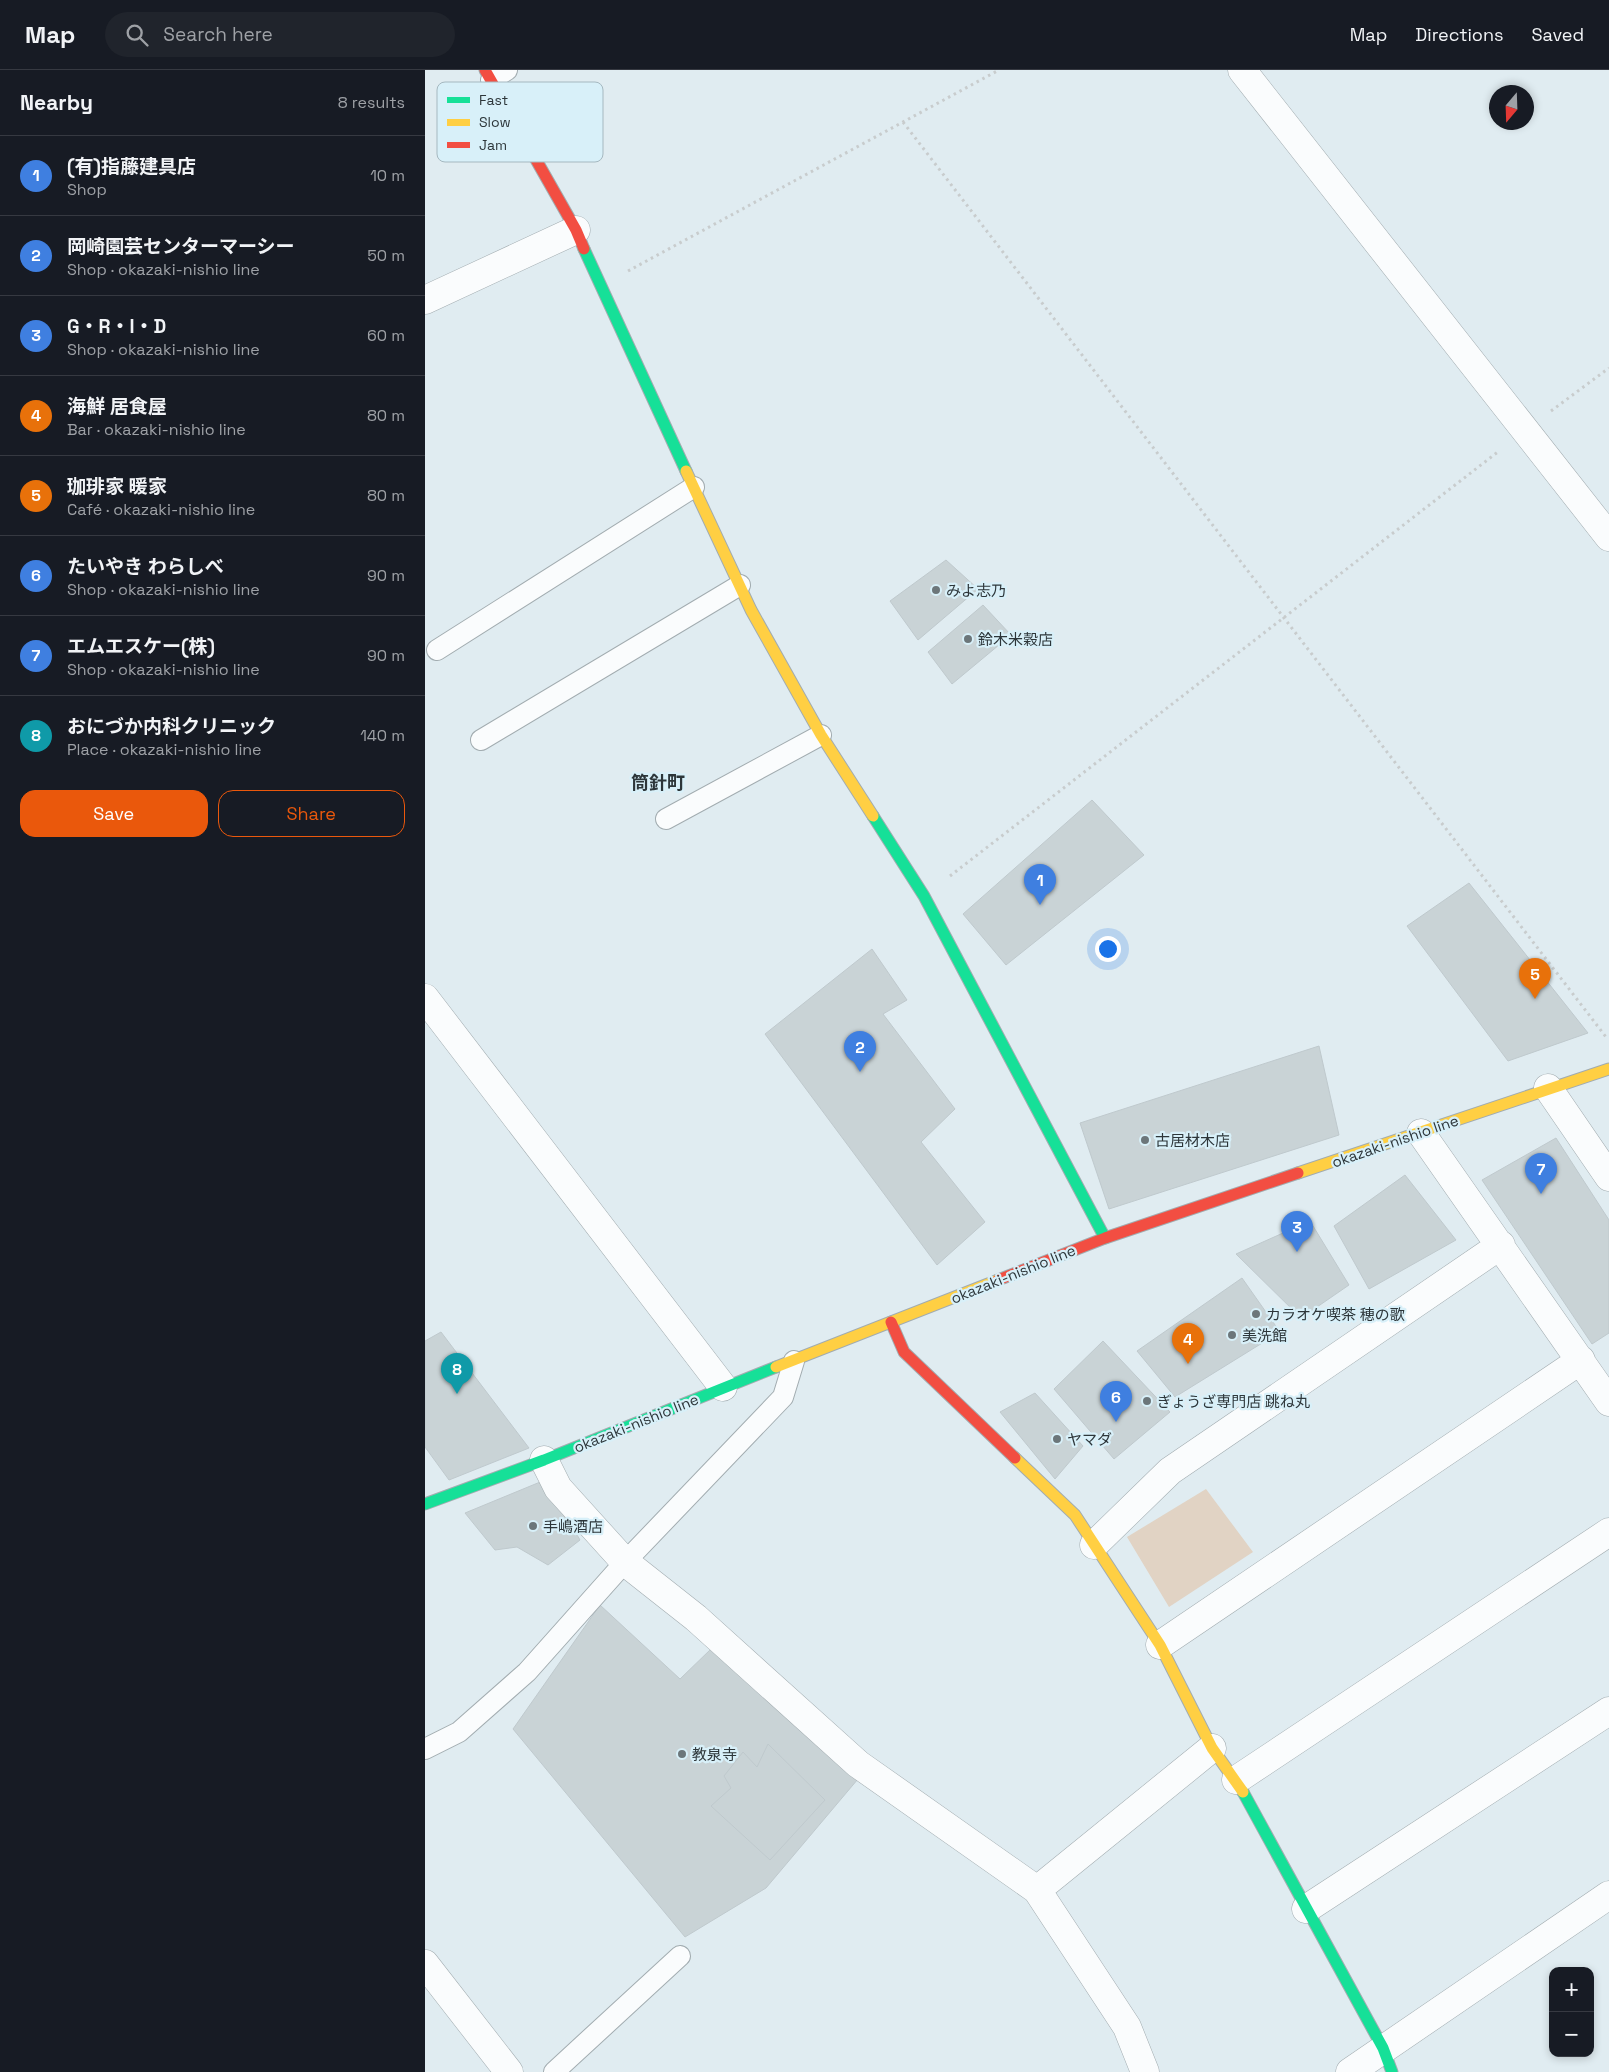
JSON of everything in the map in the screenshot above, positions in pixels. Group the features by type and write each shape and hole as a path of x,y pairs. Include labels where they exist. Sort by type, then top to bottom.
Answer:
{"street":[{"path":"1242,70 1609,536"},
{"path":"541,162 577,230 599,286 751,610 821,735 924,896 1105,1238"},
{"path":"425,300 577,230"},
{"path":"425,998 723,1387"},
{"name":"okazaki-nishio line","path":"425,1504 544,1460 723,1387 795,1362 1105,1238 1609,1069"},
{"path":"1548,1088 1609,1177"},
{"path":"1421,1133 1609,1402"},
{"path":"1094,1545 1170,1471 1501,1245"},
{"path":"891,1322 903,1352 1075,1515 1160,1645 1212,1748 1235,1780 1388,2060"},
{"path":"1160,1645 1581,1360"},
{"path":"544,1460 558,1488 625,1562 697,1618 858,1764 1037,1890 1127,2027 1145,2072"},
{"path":"1235,1780 1609,1532"},
{"path":"1306,1909 1609,1711"},
{"path":"1037,1890 1212,1748"},
{"path":"1350,2072 1388,2060 1609,1895"},
{"path":"425,1964 509,2072"}],"lane":[{"path":"437,650 693,487"},
{"path":"481,740 740,585"},
{"path":"666,819 821,735"},
{"path":"425,1749 459,1732 527,1672 625,1562 783,1397 795,1362"},
{"path":"554,2072 680,1956"}],"path":[{"path":"599,286 999,70"},
{"path":"903,122 1609,1042"},
{"path":"924,896 1526,430 1609,368"}],"shaded area":[{"path":"1206,1489 1253,1552 1169,1607 1127,1537"}],"building":[{"path":"946,560 978,589 918,640 890,601"},
{"path":"983,605 1011,635 952,684 928,652"},
{"path":"1092,800 1144,855 1006,965 963,914"},
{"path":"1469,883 1588,1033 1508,1061 1407,926"},
{"path":"872,949 907,1000 883,1014 955,1109 921,1142 985,1222 937,1265 765,1034"},
{"path":"1319,1046 1339,1135 1109,1209 1080,1123"},
{"path":"1556,1138 1609,1220 1609,1333 1592,1344 1482,1180"},
{"path":"1405,1175 1456,1240 1369,1289 1334,1226"},
{"path":"1310,1221 1349,1285 1301,1318 1236,1254"},
{"path":"1242,1278 1280,1332 1175,1397 1137,1351"},
{"path":"441,1332 529,1448 449,1480 425,1447 425,1341"},
{"path":"1103,1341 1170,1412 1114,1459 1054,1389"},
{"path":"1035,1393 1083,1446 1055,1479 1000,1412"},
{"path":"545,1480 580,1540 548,1565 517,1547 495,1550 465,1513"},
{"name":"教泉寺","path":"600,1605 680,1679 711,1649 858,1779 766,1888 685,1937 513,1729"},
{"path":"768,1744 825,1800 770,1860 711,1806 731,1788 724,1776 743,1752 757,1767"}],"traffic: fast":[{"path":"584,249 686,471"},
{"path":"873,816 924,896 1105,1238"},
{"path":"425,1504 544,1460 776,1367"},
{"path":"1243,1792 1383,2048 1392,2072"}],"traffic: slow":[{"path":"686,471 751,610 821,735 873,816"},
{"path":"1298,1173 1609,1069"},
{"path":"776,1367 998,1280"},
{"path":"1015,1458 1075,1515 1160,1645 1212,1748 1243,1792"}],"traffic: jam":[{"path":"485,70 492,82"},
{"path":"537,162 576,230 584,249"},
{"path":"998,1280 1105,1238 1298,1173"},
{"path":"891,1322 904,1352 1015,1458"}],"place":[{"name":"みよ志乃","path":"936,590"},
{"name":"鈴木米穀店","path":"968,639"},
{"name":"(有)指藤建具店","path":"1040,905"},
{"name":"珈琲家 暖家","path":"1535,999"},
{"name":"岡崎園芸センターマーシー","path":"860,1072"},
{"name":"古居材木店","path":"1145,1140"},
{"name":"エムエスケー(株)","path":"1541,1194"},
{"name":"G・R・I・D","path":"1297,1252"},
{"name":"カラオケ喫茶 穂の歌","path":"1256,1314"},
{"name":"美洗館","path":"1232,1335"},
{"name":"海鮮 居食屋","path":"1188,1364"},
{"name":"おにづか内科クリニック","path":"457,1394"},
{"name":"ぎょうざ専門店 跳ね丸","path":"1147,1401"},
{"name":"たいやき わらしべ","path":"1116,1422"},
{"name":"ヤマダ","path":"1057,1439"},
{"name":"手嶋酒店","path":"533,1526"},
{"name":"教泉寺","path":"682,1754"}],"district":[{"name":"筒針町","path":"658,782"}]}
